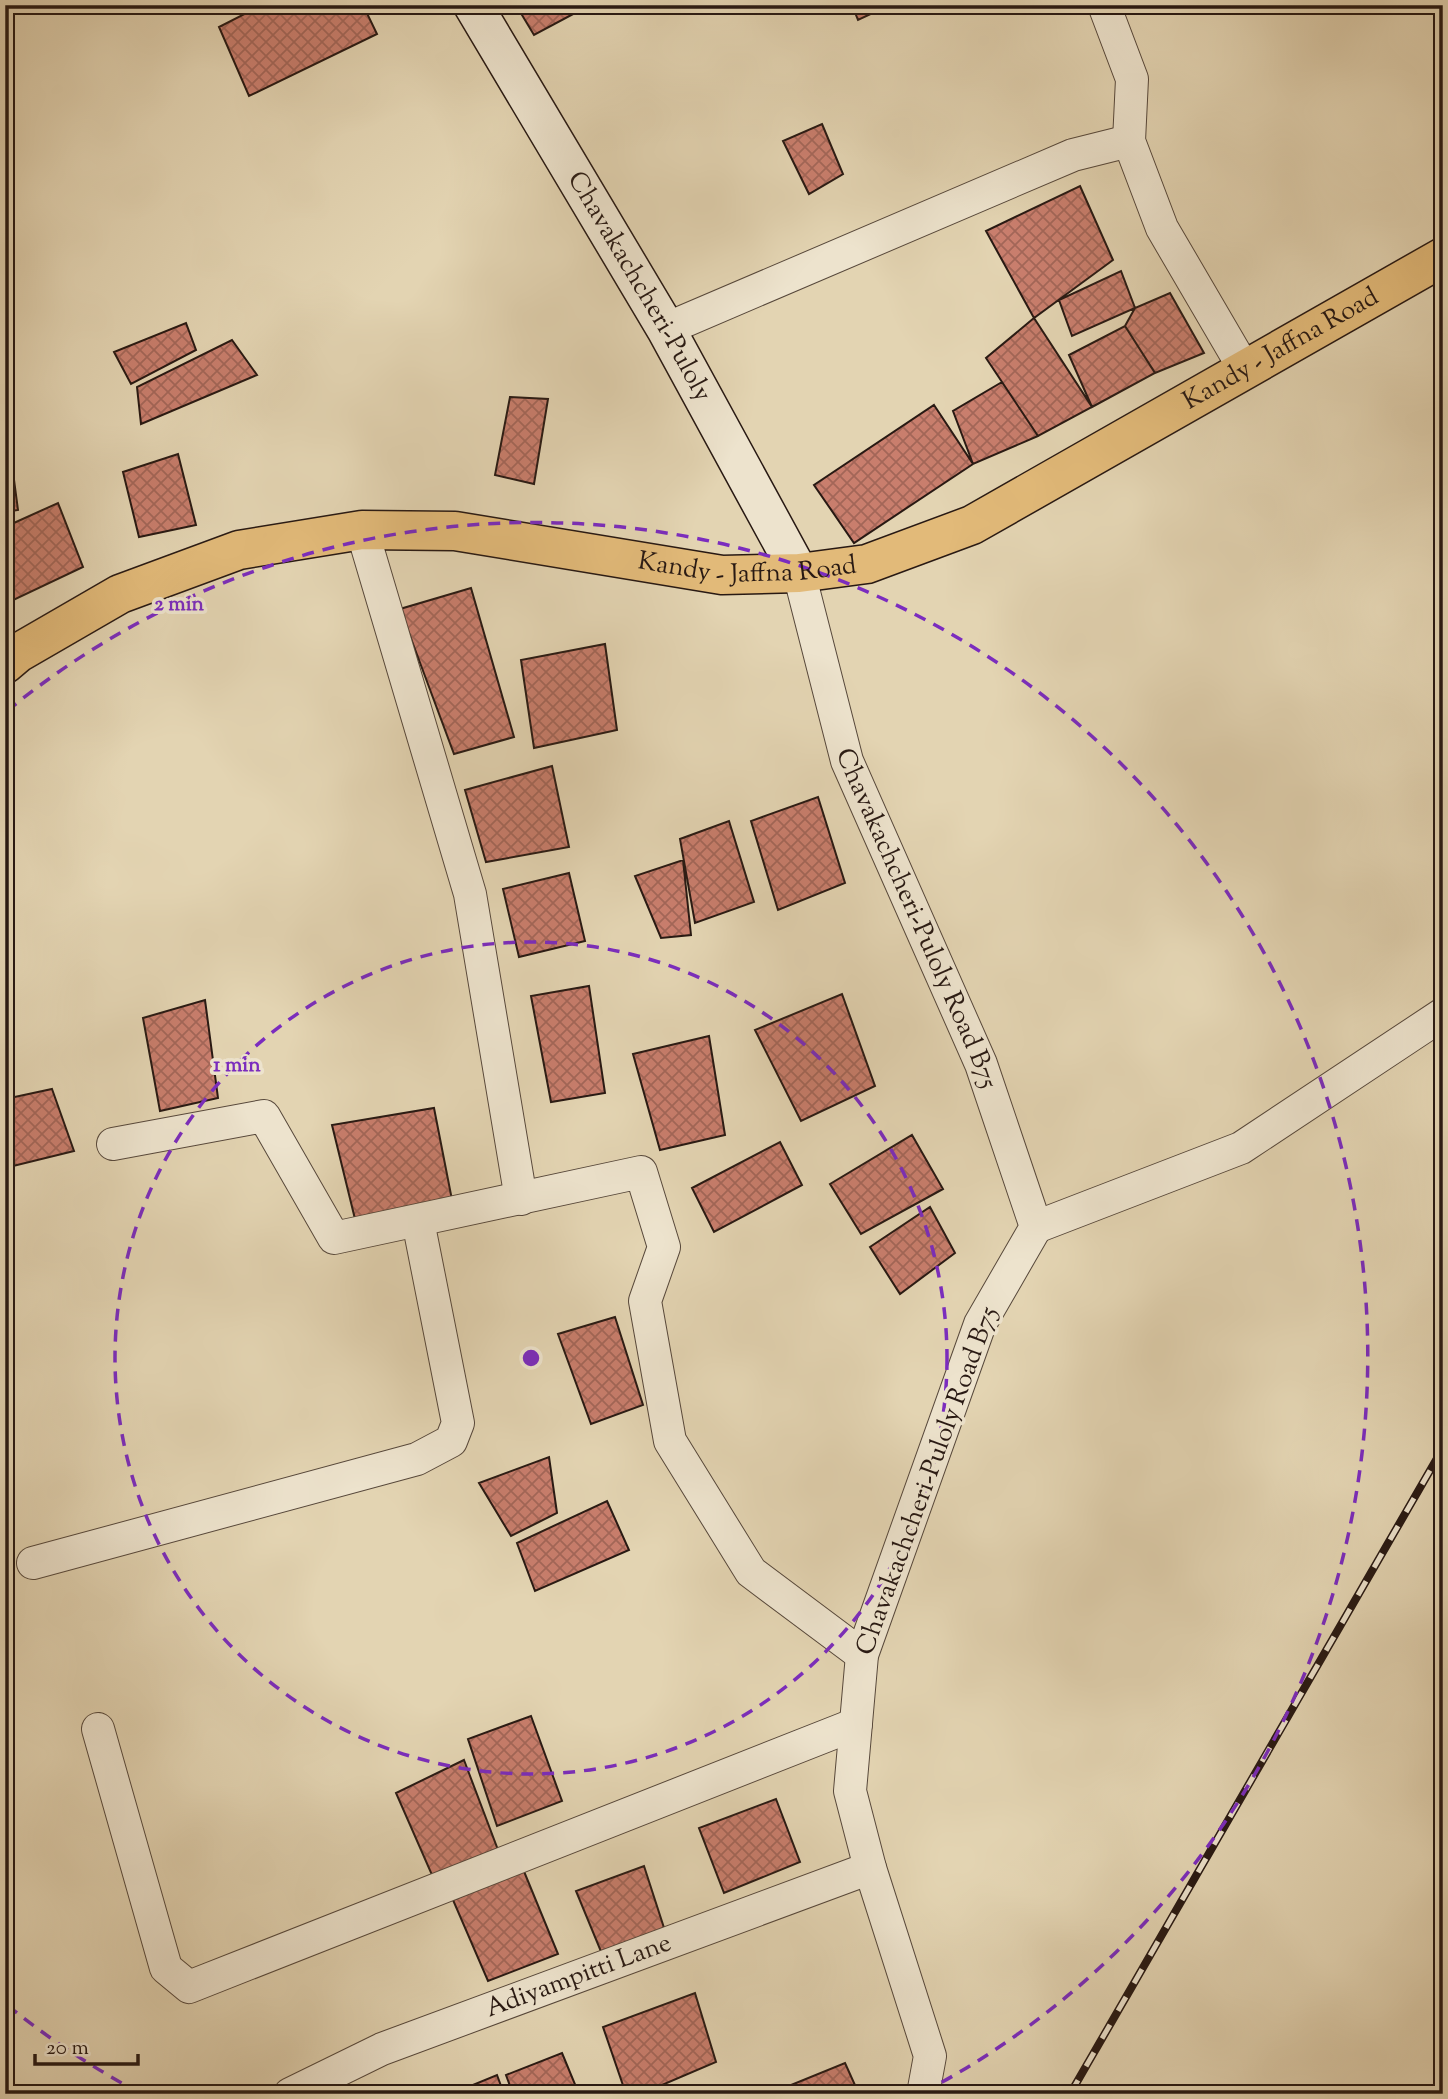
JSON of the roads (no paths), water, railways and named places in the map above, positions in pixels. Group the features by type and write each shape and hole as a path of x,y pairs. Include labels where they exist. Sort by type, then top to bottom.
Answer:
{"highway":[{"name":"Kandy - Jaffna Road","path":"5,664 18,653 120,594 239,550 362,530 455,531 722,575 799,573 867,564 972,525 1443,257"}],"main road":[{"name":"Chavakachcheri-Puloly","path":"473,5 666,329 799,573"}],"street":[{"path":"1104,5 1132,79 1129,141 1162,228 1245,370"},
{"path":"666,329 1073,155 1129,141"},
{"path":"362,530 470,894 521,1199"},
{"name":"Chavakachcheri-Puloly Road B75","path":"799,573 847,761 981,1064 1036,1227 980,1324 862,1655 850,1791 870,1868 930,2056 923,2094"},
{"path":"1036,1227 1241,1148 1443,1014"},
{"path":"113,1144 264,1116 334,1238 641,1171 664,1247 645,1301 670,1441 751,1572 862,1655"},
{"path":"33,1563 417,1459 451,1441 458,1423 418,1221"},
{"path":"98,1729 166,1968 189,1987 856,1724"},
{"name":"Adiyampitti Lane","path":"290,2094 382,2049 870,1868"}],"railway":[{"path":"1070,2094 1443,1448"}]}
